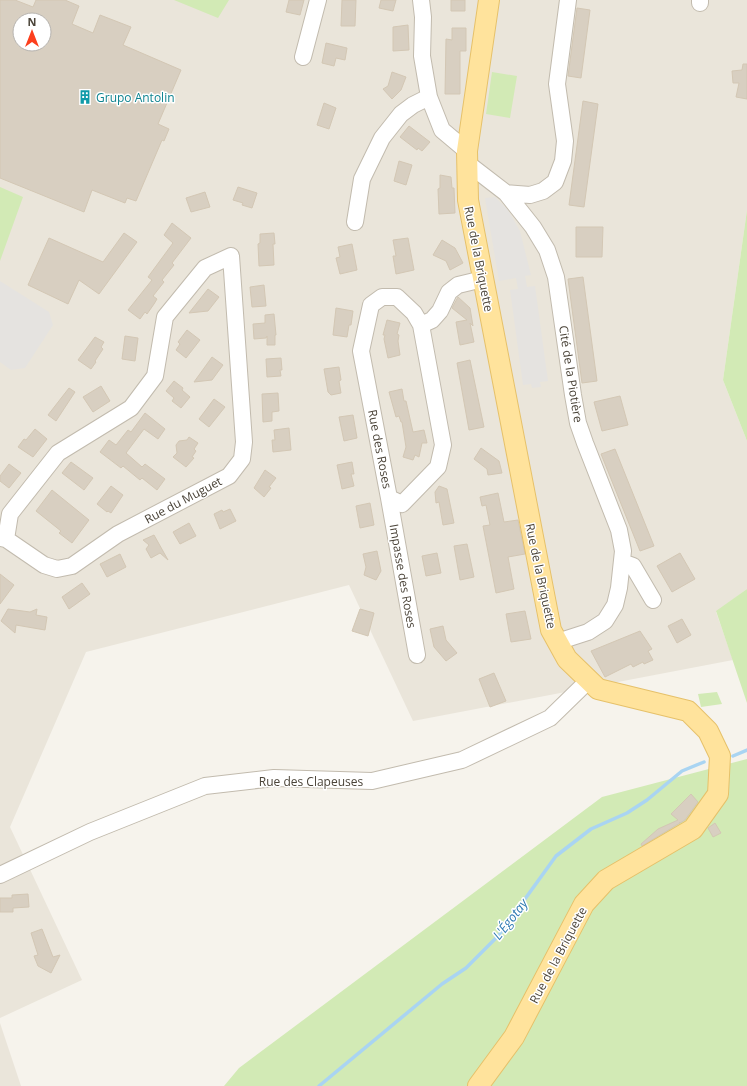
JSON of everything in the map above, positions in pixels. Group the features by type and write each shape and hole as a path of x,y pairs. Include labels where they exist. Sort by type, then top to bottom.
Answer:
{"main road":[{"name":"Rue de la Briquette","path":"478,1086 514,1037 584,904 606,880 693,829 718,794 720,756 708,731 688,711 598,689 567,659 550,630 468,200 467,157 489,0"}],"street":[{"path":"303,57 318,0"},
{"name":"Cité de la Piotière","path":"421,0 423,17 422,56 430,97 442,130 467,157 506,194 533,227 543,244 556,277 578,423 584,443 619,530 623,551 620,588 615,605 605,621 588,632 557,642"},
{"path":"506,194 530,195 543,191 555,182 563,161 565,141 557,84 568,0"},
{"path":"355,222 362,179 382,138 401,114 413,105 430,97"},
{"name":"Rue du Muguet","path":"231,256 244,442 242,459 229,476 118,534 72,566 57,569 44,565 3,538 10,514 58,453 131,408 155,376 165,317 205,268 231,256"},
{"path":"421,325 432,320 440,311 449,292 458,284 483,279"},
{"name":"Rue des Roses","path":"382,297 397,297 414,313 421,325 443,445 438,467 402,504 389,498 361,350 371,305 382,297"},
{"name":"Impasse des Roses","path":"389,498 417,655"},
{"path":"622,562 633,566 653,600"},
{"name":"Rue des Clapeuses","path":"0,875 90,832 205,786 274,778 372,781 462,760 550,718 589,680"}],"shaded area":[{"path":"0,0 747,0 747,210 723,380 747,441 747,589 716,612 733,660 413,721 349,585 86,652 10,827 82,980 0,1018"},
{"path":"495,197 508,210 520,231 531,275 525,276 527,287 535,286 548,381 540,382 541,387 532,388 531,384 523,385 510,290 518,289 516,278 499,281 485,198"},
{"path":"0,281 49,312 53,325 25,368 11,370 0,362"},
{"path":"0,1023 21,1086 0,1086"}],"green space":[{"path":"174,0 229,0 218,18"},
{"path":"492,72 517,76 510,118 486,114"},
{"path":"0,187 23,197 0,261"},
{"path":"747,210 747,441 723,380"},
{"path":"747,589 747,703 716,611"},
{"path":"717,692 722,704 701,707 698,694"},
{"path":"747,759 747,1086 224,1086 239,1068 602,797"}],"building":[{"name":"Grupo Antolin","path":"0,0 15,0 33,7 36,0 65,0 79,6 72,24 93,33 100,15 131,27 123,45 181,70 158,124 169,129 164,141 162,140 136,201 127,198 125,203 92,190 84,212 0,178"},
{"path":"289,0 304,0 300,15 286,12"},
{"path":"342,0 356,0 355,26 341,26"},
{"path":"381,0 396,0 393,11 379,8"},
{"path":"451,0 465,0 465,11 451,11"},
{"path":"577,8 590,10 581,78 568,76"},
{"path":"408,25 409,50 393,51 393,27"},
{"path":"452,28 466,28 466,51 460,51 460,94 445,94 446,39 452,40"},
{"path":"326,43 347,48 345,60 336,58 334,66 322,63"},
{"path":"743,64 747,64 747,99 736,97 739,83 733,83 732,71 742,70"},
{"path":"392,72 406,77 401,90 392,99 383,89 388,86"},
{"path":"583,101 598,104 584,207 569,205"},
{"path":"324,103 336,108 329,129 317,125"},
{"path":"409,126 430,142 422,151 418,148 417,150 400,137"},
{"path":"399,161 412,165 406,185 394,181"},
{"path":"440,175 451,177 452,188 454,188 455,213 439,214 438,189 440,188"},
{"path":"238,187 257,193 252,208 233,200"},
{"path":"205,192 210,207 191,212 186,198"},
{"path":"172,223 191,238 172,263 174,265 162,280 164,282 153,296 157,299 154,304 147,314 145,312 140,319 128,310 152,280 148,277 173,243 164,235"},
{"path":"576,227 603,227 602,257 576,257"},
{"path":"124,233 137,242 99,294 79,280 68,304 28,285 49,238 103,262"},
{"path":"274,233 274,265 259,266 258,244 260,243 260,234"},
{"path":"408,238 414,270 396,274 393,256 396,256 393,240"},
{"path":"442,240 455,248 463,263 450,270 446,261 433,255"},
{"path":"352,244 357,270 340,274 336,258 340,257 338,247"},
{"path":"583,277 597,381 582,383 568,279"},
{"path":"264,285 266,306 252,307 250,287"},
{"path":"208,289 219,297 208,311 189,313"},
{"path":"458,297 470,308 473,326 470,323 474,342 460,345 456,322 467,320 452,308"},
{"path":"336,308 353,311 347,337 333,335"},
{"path":"274,314 276,335 275,345 267,345 267,336 266,338 254,339 253,324 265,323 265,315"},
{"path":"387,320 400,323 397,334 399,335 398,341 400,355 388,358 384,339 385,335 383,335"},
{"path":"187,330 200,340 186,358 176,350 180,344 178,342"},
{"path":"125,336 138,338 135,361 122,359"},
{"path":"95,337 104,342 101,347 103,349 91,369 78,360"},
{"path":"212,357 223,365 212,380 194,382"},
{"path":"281,358 281,376 267,377 266,359"},
{"path":"470,360 484,427 469,430 457,363"},
{"path":"339,367 341,393 331,395 328,392 324,369"},
{"path":"174,381 183,388 182,390 190,397 181,408 172,401 174,398 166,391"},
{"path":"101,386 110,401 93,412 83,397"},
{"path":"69,388 75,392 56,421 48,415"},
{"path":"402,389 413,432 424,430 427,443 422,443 419,457 415,455 413,460 403,457 406,447 402,422 399,416 396,417 389,392"},
{"path":"278,393 279,411 272,412 272,421 263,422 262,394"},
{"path":"620,396 628,425 602,431 594,402"},
{"path":"214,399 225,407 209,427 199,419"},
{"path":"145,413 165,429 158,439 144,429 126,453 142,467 145,464 165,479 157,490 142,478 140,480 123,466 121,468 100,452 109,440 116,445 128,430 131,432"},
{"path":"353,415 357,438 344,441 339,417"},
{"path":"289,428 291,450 273,452 272,440 275,440 274,430"},
{"path":"35,429 47,439 33,457 18,447"},
{"path":"189,437 198,443 194,449 196,451 192,457 194,458 186,467 173,457 177,453 176,445 179,441 187,440"},
{"path":"481,448 499,461 502,473 488,475 487,469 474,459"},
{"path":"615,449 654,546 640,551 601,454"},
{"path":"71,462 93,478 84,490 62,473"},
{"path":"352,462 354,474 351,474 354,486 342,489 337,465"},
{"path":"9,464 21,473 9,488 0,481 0,476"},
{"path":"265,470 276,478 264,497 254,488"},
{"path":"111,486 123,495 111,513 108,511 107,512 97,504"},
{"path":"439,486 447,489 454,523 443,525 439,502 436,503 435,492"},
{"path":"52,490 89,520 72,543 59,533 61,531 36,511"},
{"path":"498,493 504,522 518,520 525,554 508,557 514,589 496,593 483,526 490,525 486,505 482,506 480,497"},
{"path":"370,503 374,525 360,528 356,506"},
{"path":"230,509 236,521 220,529 214,514 222,510 223,512"},
{"path":"189,523 196,536 180,544 173,532"},
{"path":"154,535 168,560 160,553 151,558 146,549 149,545 143,540"},
{"path":"467,544 474,577 460,580 454,546"},
{"path":"377,551 381,571 376,580 364,575 366,567 363,554"},
{"path":"437,553 441,573 426,576 422,556"},
{"path":"680,553 695,579 672,592 657,566"},
{"path":"120,554 126,567 107,577 100,564"},
{"path":"0,574 14,585 0,604"},
{"path":"82,583 90,594 69,609 62,597"},
{"path":"8,609 30,612 37,609 36,615 47,617 45,630 16,625 15,633 1,621"},
{"path":"360,609 374,613 368,636 352,631"},
{"path":"525,611 531,639 511,642 506,614"},
{"path":"682,619 691,635 677,643 668,626"},
{"path":"443,626 446,640 457,653 446,661 434,647 430,629"},
{"path":"640,631 652,649 648,651 653,660 644,664 643,662 633,667 631,664 605,677 591,651"},
{"path":"494,673 506,701 490,707 479,679"},
{"path":"691,794 698,802 685,820 642,846 641,844 658,829 678,820 671,814"},
{"path":"715,823 721,833 713,837 708,828"},
{"path":"28,894 29,907 13,908 13,912 0,912 0,898 12,898 12,895"},
{"path":"42,929 53,957 60,955 51,973 38,966 34,956 38,955 31,933"}],"waterway":[{"name":"L'Égotay","path":"733,756 747,750"},
{"name":"L'Égotay","path":"319,1086 442,984 466,968 499,935 556,856 591,829 627,813 647,800 682,771 704,762"}],"place":[{"name":"Grupo Antolin","path":"85,97"}]}
